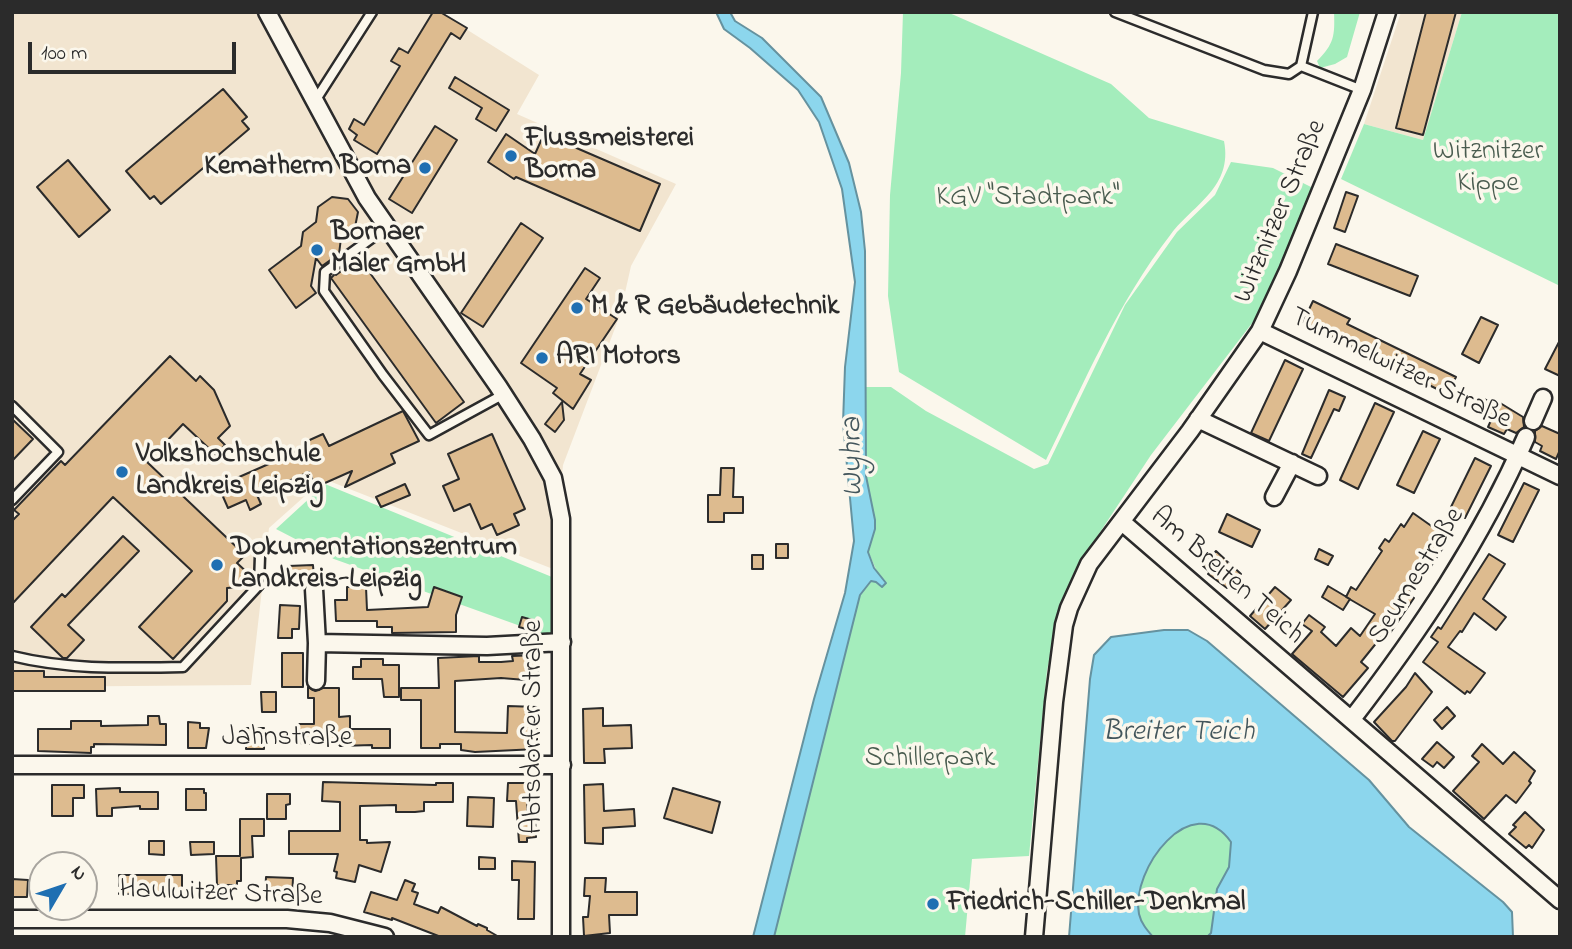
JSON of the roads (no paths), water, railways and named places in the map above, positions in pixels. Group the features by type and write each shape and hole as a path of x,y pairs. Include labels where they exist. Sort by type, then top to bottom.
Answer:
{"street":[{"name":"Abtsdorfer Straße","path":"267,12 367,198 504,394 533,439 553,478 561,519 561,937"},
{"name":"Witznitzer Straße","path":"1122,522 1260,331 1288,271 1362,90 1387,12"},
{"name":"Tummelwitzer Straße","path":"1260,331 1560,476"},
{"name":"Tummelwitzer Straße","path":"1533,421 1543,398"},
{"path":"1198,419 1318,476"},
{"name":"Tummelwitzer Straße","path":"1517,456 1525,438"},
{"name":"Seumestraße","path":"1352,719 1396,662 1458,569 1517,456"},
{"path":"1275,497 1292,463"},
{"name":"Am Breiten Teich","path":"1034,937 1054,702 1064,625 1089,564 1122,522 1560,900"},
{"path":"314,589 316,681"},
{"path":"317,643 487,646 562,642"},
{"name":"Jahnstraße","path":"12,765 562,765"},
{"name":"Haulwitzer Straße","path":"12,919 287,919 330,923 385,937"}],"lane":[{"path":"315,101 372,12"},
{"path":"1115,12 1264,70 1290,74 1301,66 1313,12"},
{"path":"1301,66 1362,90"},
{"path":"387,227 325,272 324,291 331,302 429,435 504,394"},
{"path":"12,406 58,452 12,500"},
{"path":"12,656 47,665 105,668 183,667 259,586 260,556"}],"water":[{"name":"Wyhra","path":"716,12 730,12 735,21 762,38 821,97 849,163 861,212 865,251 866,476 875,520 868,552 874,568 886,583 882,587 871,581 860,595 774,937 753,937 814,699 845,593 854,541 843,423 845,367 855,282 842,189 819,122 798,90 724,29"},
{"name":"Breiter Teich","path":"1164,630 1188,630 1207,641 1369,780 1409,827 1503,902 1512,912 1513,937 1207,937 1211,933 1217,889 1229,867 1231,842 1215,827 1199,824 1182,829 1167,841 1144,876 1139,896 1139,914 1153,937 1069,937 1094,655 1111,637"}],"place":[{"name":"Flussmeisterei Borna","path":"511,156"},
{"name":"Kematherm Borna","path":"425,168"},
{"name":"Bornaer Maler GmbH","path":"317,250"},
{"name":"M & R Gebäudetechnik","path":"577,308"},
{"name":"ARI Motors","path":"542,358"},
{"name":"Volkshochschule Landkreis Leipzig","path":"122,472"},
{"name":"Dokumentationszentrum Landkreis-Leipzig","path":"217,565"},
{"name":"Friedrich-Schiller-Denkmal","path":"933,904"}],"park label":[{"name":"Witznitzer Kippe","path":"1488,169"},
{"name":"KGV \"Stadtpark\"","path":"1028,199"},
{"name":"Schillerpark","path":"930,760"}]}
